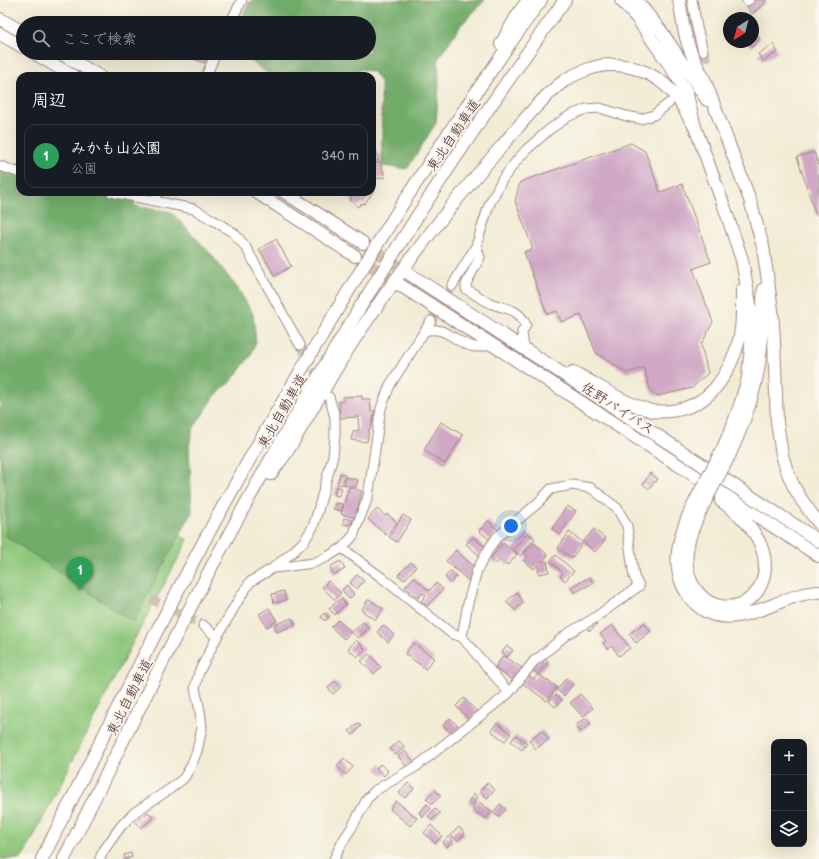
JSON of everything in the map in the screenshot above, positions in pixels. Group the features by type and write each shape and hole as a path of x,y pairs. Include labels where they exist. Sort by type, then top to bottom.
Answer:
{"highway":[{"path":"469,103 518,14 528,0"},
{"name":"東北自動車道","path":"42,859 162,620 258,444 304,364 378,241 432,158 541,0"},
{"name":"東北自動車道","path":"64,859 193,604 236,523 314,384 399,246 485,114 565,0"},
{"path":"621,0 637,18 669,64 686,92 695,127 742,260 752,309 750,357 748,378 732,428 726,453"},
{"path":"636,0 661,31 718,116"},
{"path":"679,0 688,44 705,82 750,200 763,247 772,310 777,422 782,455 794,487 819,523"},
{"path":"0,19 16,28"},
{"path":"0,34 16,43"},
{"path":"46,60 66,72"},
{"path":"72,60 92,72"},
{"path":"236,523 287,452 322,391 368,319 412,257 486,164 552,92 565,81 592,68 609,65 640,69 653,76 666,86 677,98 695,127"},
{"path":"262,196 355,256"},
{"path":"290,196 363,243"},
{"path":"542,360 574,373 623,400 643,408 662,412 685,409 693,405 702,400 715,389 728,369 737,346 742,324 742,260"},
{"path":"766,270 762,306 761,348 750,404 744,421 702,498 688,517 681,535 678,553 678,567 684,590 698,607 707,612 726,617 751,613 794,596 810,592 819,592"},
{"name":"佐野バイパス","path":"408,273 819,541"},
{"name":"佐野バイパス","path":"400,285 819,556"},
{"path":"575,398 607,427 724,504 742,518 760,542 764,554 765,565 762,584 750,599 741,604 722,606 704,599 697,592 689,576 687,566 688,545 702,498"}],"street":[{"path":"234,16 242,0"},
{"path":"692,0 703,50"},
{"path":"208,72 213,60"},
{"path":"452,286 476,246 489,206 502,180 526,150 550,129 569,116 586,109 600,108 641,119 654,115 669,103"},
{"path":"0,166 16,172"},
{"path":"130,196 194,209 234,233 249,252 300,345"},
{"path":"154,201 156,196"},
{"path":"476,246 480,257 466,284 466,289 488,302 514,311 524,318 526,325 522,332 524,349"},
{"path":"273,568 283,568 313,563 342,548 352,536 368,497 381,408 390,384 431,321"},
{"path":"425,331 432,329 445,332 467,344 476,347 492,344"},
{"path":"100,859 102,853 122,826 135,812 170,790 184,778 197,751 202,728 195,688 199,672 239,598 250,582 273,568 294,551 304,541 313,527 333,456 336,435 335,417 330,397"},
{"path":"334,859 367,799 376,790 418,766 509,693 534,661 567,634 593,619 639,586 634,576 627,526 616,508 591,488 572,485 551,489 538,503 497,537 490,547 477,570 472,585 462,636"},
{"path":"342,548 452,634 462,636 509,693"},
{"path":"203,625 217,637"}],"green space":[{"path":"253,0 485,0 460,26 438,59 439,84 436,123 407,169 382,166 381,83 376,76 376,72 362,69 355,72 266,72 250,60 376,60 376,16 242,16 249,3"},
{"path":"0,167 15,169 16,168 16,196 136,196 134,206 171,212 210,253 238,289 253,314 256,342 250,357 231,381 215,396 193,429 189,445 192,512 133,622 6,536 6,493 0,451"},
{"path":"0,322 137,510 188,540 134,640 21,859 0,859"}],"building":[{"path":"755,0 765,0 766,2 754,12 751,12 747,7"},
{"path":"773,44 778,52 763,61 758,54"},
{"path":"196,60 205,60 204,63"},
{"path":"631,143 645,151 660,192 682,184 711,262 693,269 713,322 701,345 708,373 692,388 658,396 651,392 644,368 627,373 596,353 581,315 561,322 557,311 547,314 524,252 533,249 515,201 520,182"},
{"path":"376,151 379,160 376,161"},
{"path":"814,152 819,166 819,214 816,215 797,157"},
{"path":"380,162 385,177 376,179 376,163"},
{"path":"350,196 370,196 364,204 362,203 358,207 350,200 352,198"},
{"path":"276,239 291,266 275,276 259,249"},
{"path":"362,396 362,399 370,399 371,412 375,411 371,427 369,429 367,442 351,440 353,432 359,430 358,417 340,418 339,401 344,401 343,397"},
{"path":"441,422 463,435 445,464 424,450"},
{"path":"340,473 345,475 342,485 337,484"},
{"path":"650,473 658,479 649,489 643,484"},
{"path":"346,477 358,480 356,487 344,485"},
{"path":"336,486 342,488 340,496 334,495"},
{"path":"349,487 362,491 355,518 341,514"},
{"path":"335,503 343,504 342,511 333,509"},
{"path":"567,506 576,511 560,535 552,529"},
{"path":"377,509 385,516 387,514 397,522 386,535 368,519"},
{"path":"403,515 411,520 397,542 389,537"},
{"path":"344,518 352,520 351,525 343,524"},
{"path":"488,521 498,530 490,540 479,531"},
{"path":"594,529 606,539 595,552 583,542"},
{"path":"569,532 583,542 572,558 558,548"},
{"path":"527,533 535,538 521,556 513,550"},
{"path":"473,537 486,548 481,557 466,544"},
{"path":"503,543 517,554 508,565 500,559 496,564 490,559"},
{"path":"534,543 548,555 542,562 547,561 549,572 539,574 538,565 534,569 524,561 528,557 524,554"},
{"path":"456,550 477,570 471,583 446,561"},
{"path":"556,555 574,571 565,581 560,576 563,573 550,561"},
{"path":"340,561 345,569 334,575 330,567"},
{"path":"411,562 416,567 404,580 398,575"},
{"path":"450,571 457,576 451,583 445,577"},
{"path":"357,575 364,581 357,589 350,583"},
{"path":"414,577 429,591 436,583 443,589 427,606 421,601 426,595 423,593 418,598 405,587"},
{"path":"590,577 593,583 574,593 571,587"},
{"path":"328,581 341,593 335,600 322,587"},
{"path":"347,585 354,594 349,599 342,590"},
{"path":"284,591 286,600 274,603 272,594"},
{"path":"517,592 523,603 515,610 506,602"},
{"path":"341,598 346,604 335,615 329,609"},
{"path":"369,599 383,609 375,620 361,610"},
{"path":"269,608 277,621 267,627 259,614"},
{"path":"324,613 329,617 325,621 321,617"},
{"path":"292,618 295,625 277,632 274,625"},
{"path":"593,619 597,624 590,631 585,627"},
{"path":"338,620 351,632 344,639 331,627"},
{"path":"363,622 369,628 358,638 352,632"},
{"path":"644,623 651,631 636,643 629,634"},
{"path":"383,625 394,635 388,642 377,632"},
{"path":"612,625 630,648 619,656 612,646 607,649 603,643 606,641 600,634"},
{"path":"356,640 365,649 357,657 348,649"},
{"path":"413,643 434,658 426,669 405,654"},
{"path":"507,646 513,650 507,657 502,652"},
{"path":"369,654 381,667 374,674 361,661"},
{"path":"503,656 522,668 514,681 495,668"},
{"path":"541,656 548,662 538,674 531,669"},
{"path":"538,674 557,687 547,701 522,683 528,675 534,679"},
{"path":"566,678 573,684 564,696 557,690"},
{"path":"335,681 341,687 333,694 328,688"},
{"path":"580,694 593,708 583,717 570,703"},
{"path":"556,695 562,700 555,707 549,701"},
{"path":"464,698 478,713 470,721 456,706"},
{"path":"450,718 460,728 453,735 443,725"},
{"path":"586,718 591,724 580,732 576,725"},
{"path":"358,723 361,726 353,735 349,731"},
{"path":"497,723 511,734 505,741 491,731"},
{"path":"542,730 549,739 536,749 529,740"},
{"path":"516,735 527,743 522,750 511,741"},
{"path":"399,741 405,747 396,755 390,749"},
{"path":"405,751 415,763 408,768 398,756"},
{"path":"344,758 353,767 346,775 337,766"},
{"path":"380,764 388,771 384,776 376,769"},
{"path":"408,783 414,789 405,798 399,793"},
{"path":"487,783 495,790 487,798 480,791"},
{"path":"435,790 441,796 432,804 426,798"},
{"path":"474,794 478,797 472,805 468,802"},
{"path":"396,801 417,818 410,826 390,809"},
{"path":"477,801 492,811 486,819 472,809"},
{"path":"427,804 431,808 423,817 419,813"},
{"path":"500,804 506,809 499,817 493,813"},
{"path":"435,808 440,813 432,820 428,816"},
{"path":"148,812 153,818 141,828 136,822"},
{"path":"431,825 442,836 435,843 424,833"},
{"path":"459,827 465,834 457,841 451,835"},
{"path":"449,836 453,841 447,847 443,842"},
{"path":"131,853 132,857 125,859 124,855"}],"tunnel":[{"path":"680,92 705,63 706,58 703,51"},
{"path":"363,243 408,273"},
{"path":"355,256 400,285"},
{"path":"431,321 452,286"},
{"path":"300,345 321,382"},
{"path":"151,599 203,625"}],"place":[{"name":"みかも山公園","path":"80,590"}]}
